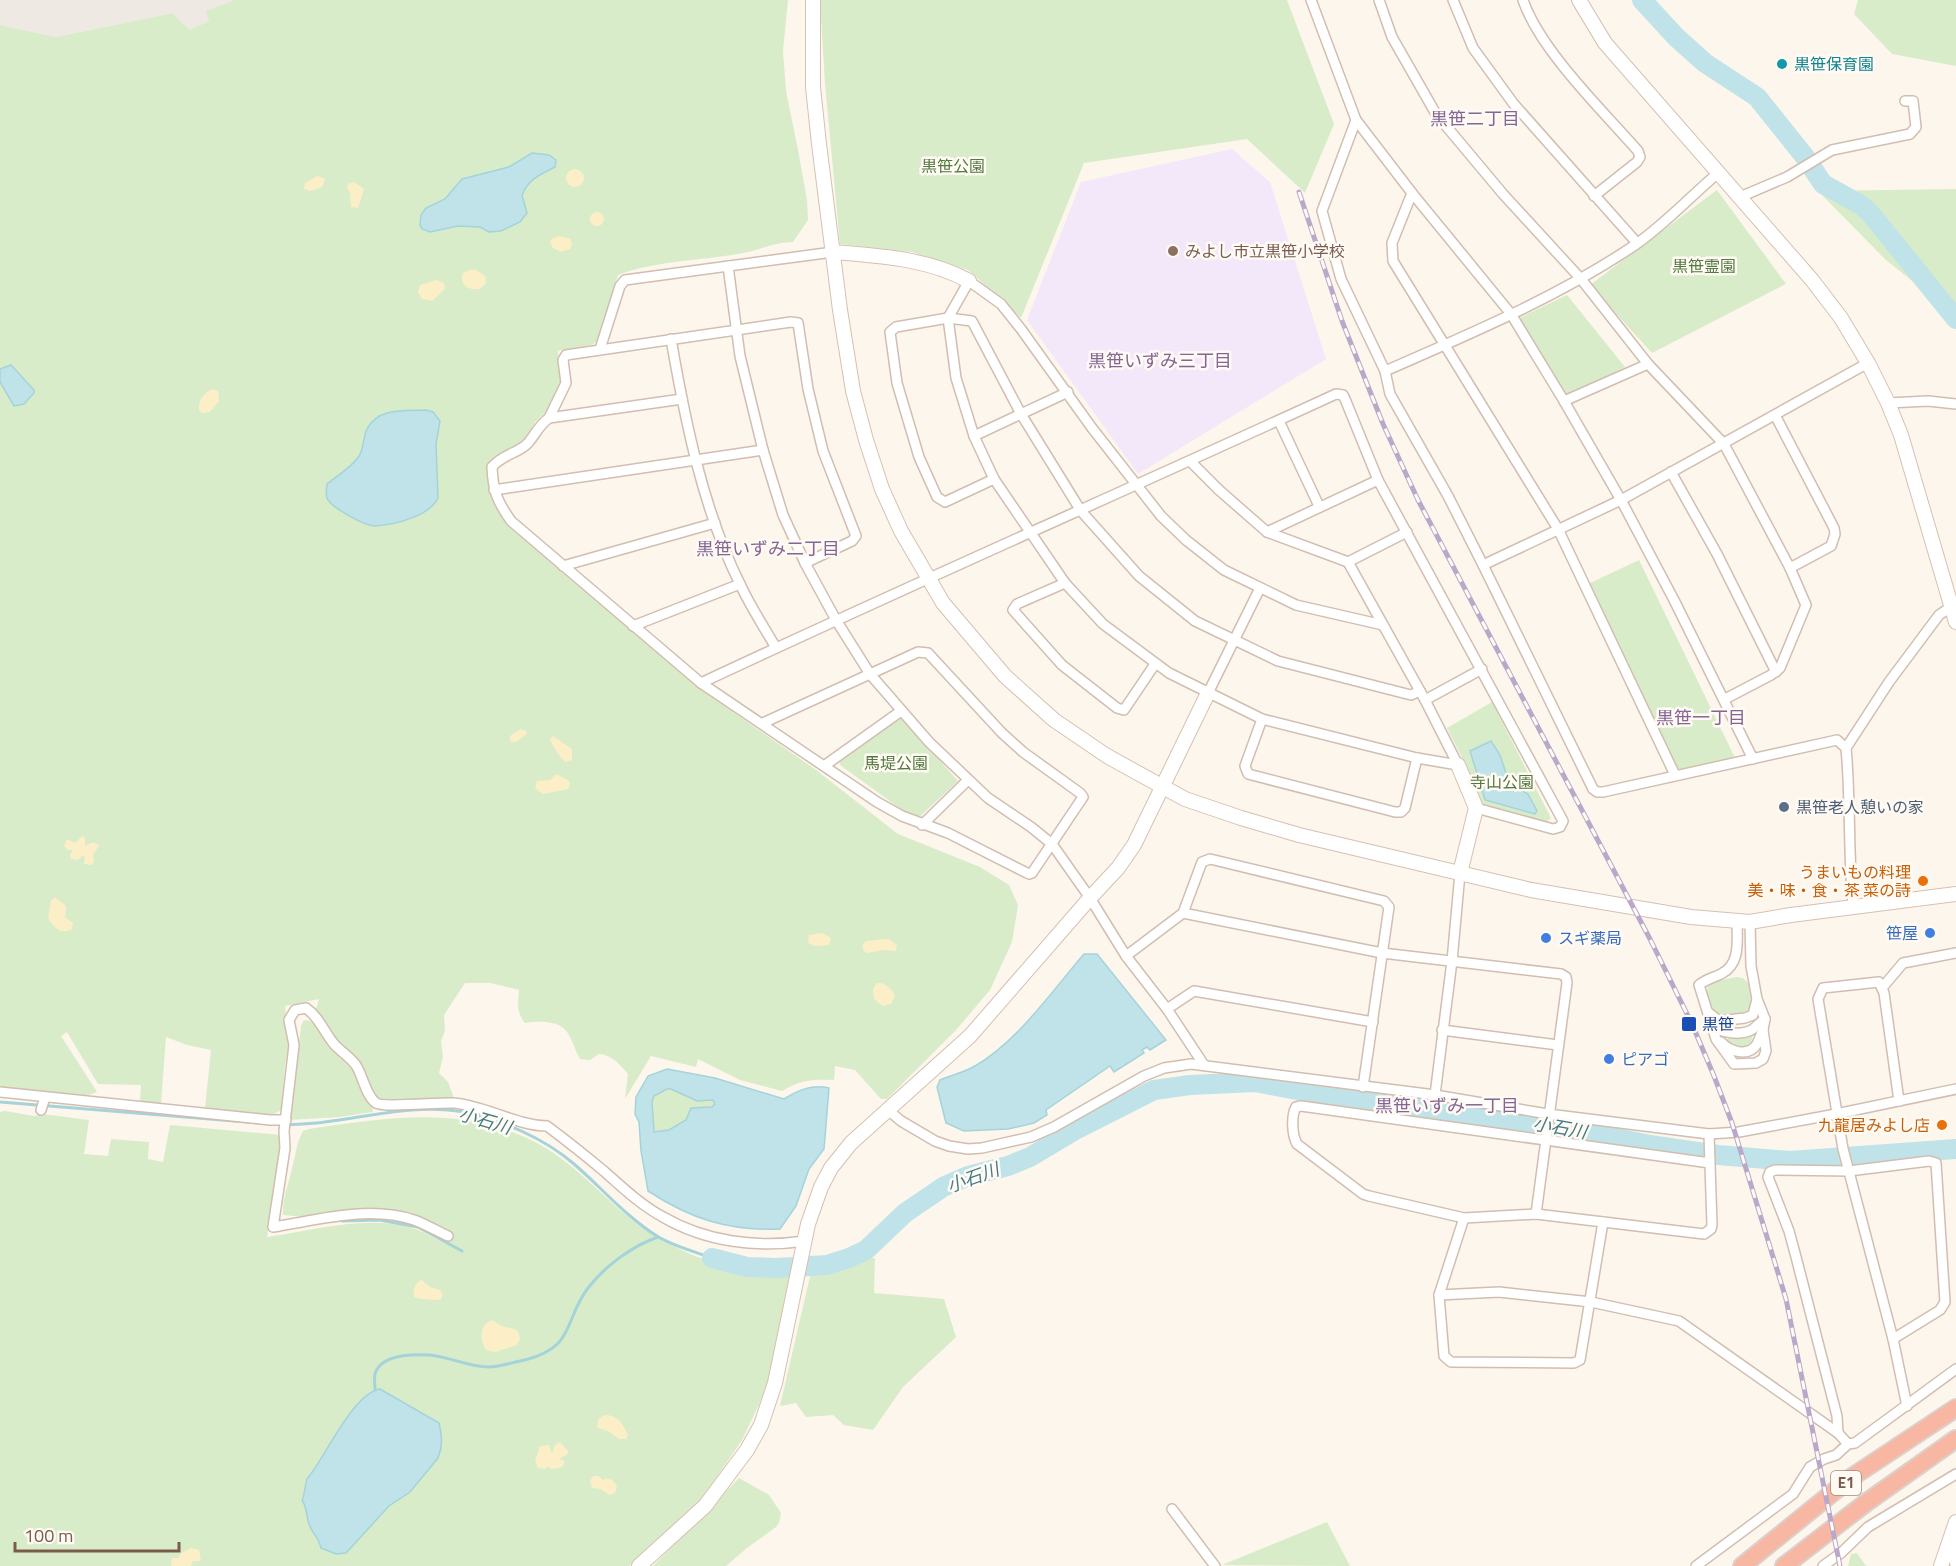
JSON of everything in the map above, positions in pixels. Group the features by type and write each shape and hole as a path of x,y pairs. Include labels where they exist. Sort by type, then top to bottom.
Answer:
{"highway":[{"name":"E1","path":"1742,1566 1852,1477 1956,1408"},
{"name":"E1","path":"1784,1566 1867,1502 1956,1439"}],"street":[{"path":"813,0 813,87 833,252 854,391 866,440 882,489 901,531 943,603 959,624 1026,696 1079,738 1162,788 1185,799 1299,835 1531,890 1691,917 1744,922 1956,894"},
{"path":"1311,0 1356,120 1412,194 1511,314 1622,500 1725,699 1753,759"},
{"path":"1379,0 1392,37 1436,114 1503,194 1581,279 1648,364 1724,444 1790,568 1806,605 1784,658 1776,672 1725,699"},
{"path":"1454,0 1473,48 1513,103 1637,243"},
{"path":"1523,0 1537,30 1568,71 1638,151 1640,157 1637,162 1594,196"},
{"path":"1579,0 1605,43 1812,280 1841,318 1868,363 1901,435 1952,597 1956,622"},
{"path":"1740,197 1787,177 1832,150 1910,134 1916,127 1914,110 1912,101 1905,101"},
{"path":"1356,120 1323,211 1328,238 1341,279 1385,371 1387,387 1392,400 1448,496 1484,565 1595,791 1603,792 1837,740 1846,748"},
{"path":"1385,371 1444,346 1581,279 1637,243 1718,173"},
{"path":"1412,194 1392,243 1393,261 1558,529 1675,775"},
{"path":"600,349 620,286 626,280 833,252 924,263 950,272 969,281 1000,304 1161,516 1186,540 1224,570 1304,608 1383,626"},
{"path":"728,266 740,356 763,450 783,514 805,563 836,620 870,674 929,742 988,798 1032,827 1052,844 1090,898 1126,956 1167,1009 1204,1065"},
{"path":"969,281 948,318 956,378 974,436 994,479 1065,583 1103,624 1155,664 1262,719 1417,758 1458,765"},
{"path":"994,479 945,502 937,497 919,457 897,383 890,332 892,329 948,318 972,321 1021,414 1081,511 1139,576 1195,621 1288,664 1411,695 1420,691"},
{"path":"549,418 566,383 563,360 566,355 737,329 798,323 808,389 823,451 856,536 852,541 805,563"},
{"path":"670,339 681,399 715,523 740,584 776,648"},
{"path":"1484,565 1622,500 1868,363"},
{"path":"1564,401 1648,364"},
{"path":"974,436 1068,392"},
{"path":"701,683 1336,394 1342,395 1378,480 1563,821 1560,827 1553,829 1476,808"},
{"path":"681,399 549,418 539,425 527,444 500,458 492,467 494,490 499,504 511,521 701,683 877,802 922,825 948,833 1029,874 1032,873 1083,797 1002,734 928,653 918,652 763,723"},
{"path":"1888,403 1928,401 1956,404"},
{"path":"1775,415 1834,528 1835,534 1831,546 1790,568"},
{"path":"1279,420 1319,506"},
{"path":"494,490 763,450"},
{"path":"1190,462 1267,532 1348,561 1425,700 1458,765 1476,808 1460,873 1452,961 1435,1095"},
{"path":"1671,472 1717,554 1776,672"},
{"path":"1267,532 1378,480"},
{"path":"563,566 715,523"},
{"path":"1348,561 1407,532"},
{"path":"1065,583 1017,604 1013,610 1062,665 1119,710 1124,710 1155,664"},
{"path":"633,626 740,584"},
{"path":"639,1566 705,1506 747,1450 761,1425 775,1383 808,1224 821,1187 831,1168 851,1143 970,1036 1118,868 1134,845 1260,588"},
{"path":"1853,906 1849,843 1850,789 1846,748 1882,692 1952,597"},
{"path":"1425,700 1482,669"},
{"path":"824,765 901,711"},
{"path":"1262,719 1245,766 1248,774 1362,804 1401,812 1405,808 1417,758"},
{"path":"922,825 968,780"},
{"path":"1126,956 1183,913 1203,862 1210,859 1384,901 1389,908 1363,1087"},
{"path":"1183,913 1382,953 1561,974 1566,977 1536,1214"},
{"path":"1712,1027 1728,1049 1735,1052 1753,1049 1763,1030 1765,1019 1757,999 1744,922"},
{"path":"1744,922 1734,964 1728,970 1706,979 1699,986 1719,1047 1734,1064 1756,1063 1763,1059 1766,1051 1763,1030"},
{"path":"1882,988 1903,963 1956,953"},
{"path":"1899,1101 1884,993 1879,982 1823,988 1818,999 1843,1149 1893,1339 1907,1406"},
{"path":"1167,1009 1194,991 1373,1022"},
{"path":"1706,1011 1719,1021 1745,1018 1753,1015 1757,999"},
{"path":"448,1236 413,1220 376,1214 342,1216 273,1227 285,1148 284,1131 294,1045 290,1020 295,1010 306,1008 314,1014 334,1044 356,1064 374,1102 381,1106 455,1103 531,1125 548,1126 640,1202 663,1218 693,1232 742,1243 775,1245 805,1241"},
{"path":"1712,1027 1728,1033 1753,1029 1765,1019"},
{"path":"1442,1030 1558,1045"},
{"path":"888,1110 900,1121 935,1141 958,1148 982,1148 1031,1137 1143,1076 1164,1068 1191,1064 1435,1095 1548,1116 1709,1138 1956,1089"},
{"path":"0,1092 44,1103 286,1120"},
{"path":"1709,1138 1710,1160 1712,1225 1704,1234 1536,1214 1464,1218 1364,1194 1295,1141 1294,1108 1300,1106 1710,1160"},
{"path":"1838,1433 1837,1416 1789,1231 1768,1177 1772,1170 1849,1171 1929,1161 1936,1164 1938,1167 1945,1302 1940,1310 1893,1339"},
{"path":"1464,1218 1439,1295 1444,1356 1451,1362 1578,1362 1581,1358 1603,1222"},
{"path":"1439,1295 1499,1292 1591,1302 1679,1321 1838,1433 1848,1444"},
{"path":"1696,1566 1793,1494 1810,1467 1836,1455 1848,1444 1855,1443 1956,1369"},
{"path":"1822,1566 1841,1553 1868,1527 1906,1502 1956,1474"},
{"path":"1172,1509 1215,1566"},
{"path":"1941,1566 1956,1522"},
{"path":"1952,1538 1955,1566"}],"shaded area":[{"path":"0,0 234,0 207,11 210,21 190,30 173,13 56,37 0,25"},
{"name":"みよし市立黒笹小学校","path":"1232,149 1270,182 1326,359 1138,474 1027,320 1081,182"}],"green space":[{"path":"234,0 788,0 783,51 786,91 807,200 808,220 793,242 727,256 648,266 618,275 597,341 592,345 558,351 561,383 549,409 535,422 525,441 490,460 488,479 497,510 508,526 700,689 816,770 898,834 980,867 1009,885 1018,905 1012,942 990,990 956,1030 887,1099 881,1099 855,1070 835,1066 834,1080 807,1081 782,1091 740,1080 698,1059 696,1067 651,1056 625,1099 628,1074 615,1061 599,1054 590,1060 580,1059 569,1035 559,1025 548,1022 525,1023 519,1011 519,990 491,983 465,983 444,1015 445,1031 441,1041 443,1057 439,1073 448,1082 455,1101 413,1099 385,1103 376,1100 315,1012 319,999 285,1006 289,1044 281,1110 272,1115 205,1108 211,1050 187,1045 166,1037 161,1104 140,1103 141,1085 98,1084 67,1032 61,1036 97,1092 86,1096 0,1088 0,25 56,37 173,13 190,30 209,21 206,11"},
{"name":"黒笹公園","path":"820,0 1287,0 1334,124 1305,193 1247,139 1084,163 1021,318 968,270 912,252 840,244 825,84"},
{"path":"1858,0 1956,0 1956,66 1892,54 1854,14"},
{"path":"1956,189 1956,305 1942,305 1886,260 1818,191"},
{"name":"黒笹霊園","path":"1717,190 1786,284 1652,353 1590,285"},
{"path":"1567,295 1625,367 1564,401 1511,322"},
{"path":"1639,560 1736,760 1674,772 1586,585"},
{"name":"寺山公園","path":"1492,702 1551,818 1546,822 1480,805 1471,776 1447,728"},
{"name":"馬堤公園","path":"899,715 958,781 916,820 840,765 839,759"},
{"path":"1736,977 1743,978 1750,985 1751,1004 1747,1012 1726,1016 1716,1014 1708,1000 1708,986"},
{"path":"304,1020 324,1031 335,1043 356,1073 373,1112 289,1120 301,1026"},
{"path":"1752,1034 1749,1044 1743,1046 1731,1045 1726,1039"},
{"path":"667,1089 697,1101 714,1100 715,1104 712,1107 691,1108 686,1120 669,1130 653,1132 652,1102 654,1096"},
{"path":"0,1112 34,1116 42,1114 89,1120 84,1154 108,1156 111,1139 149,1142 148,1159 163,1162 170,1125 281,1135 267,1237 342,1225 379,1223 416,1229 446,1244 452,1232 415,1215 376,1209 342,1210 305,1217 283,1215 297,1145 303,1131 366,1121 422,1117 478,1122 505,1130 547,1149 585,1178 636,1223 672,1245 720,1264 754,1271 790,1273 767,1388 742,1440 702,1499 629,1566 0,1566"},
{"path":"875,1258 874,1293 944,1299 956,1337 903,1387 873,1430 844,1425 833,1415 806,1417 796,1403 780,1406 811,1272 858,1259"},
{"path":"739,1478 769,1495 781,1513 776,1527 726,1566 653,1566"},
{"path":"1327,1522 1350,1566 1222,1565"},
{"path":"1857,1553 1866,1566 1848,1566 1851,1554"}],"sand":[{"path":"575,169 581,172 584,178 581,184 575,187 569,184 566,178 569,172"},
{"path":"317,176 325,179 322,187 310,191 304,189 305,183"},
{"path":"354,182 364,189 358,208 351,207 350,192 347,189 348,184"},
{"path":"597,212 602,214 604,219 602,224 597,226 592,224 590,219 592,214"},
{"path":"558,236 571,239 570,249 561,252 553,248 550,242"},
{"path":"476,270 485,276 486,283 480,289 469,288 462,281 463,273"},
{"path":"436,280 444,283 445,289 432,301 422,299 418,292 420,285"},
{"path":"213,389 218,391 219,401 210,412 202,413 199,410 201,400 204,394"},
{"path":"521,729 527,734 516,742 511,742 510,736"},
{"path":"553,736 572,749 572,760 565,762 561,757 551,742 550,739"},
{"path":"556,774 568,780 570,784 568,789 543,794 535,788 537,781 550,780"},
{"path":"82,836 85,838 85,846 94,842 99,846 93,854 92,865 84,864 83,855 78,860 71,859 70,855 73,850 68,850 64,846 67,839 75,843"},
{"path":"55,897 66,906 65,917 73,923 72,929 68,931 58,930 48,918 51,901"},
{"path":"822,933 831,938 829,945 815,946 808,943 809,935"},
{"path":"889,939 897,945 896,951 884,950 867,953 863,950 863,944 866,941"},
{"path":"877,983 890,988 895,995 891,1004 883,1006 874,999 873,989"},
{"path":"422,1280 430,1287 440,1290 443,1294 441,1299 428,1300 414,1297 415,1287"},
{"path":"493,1320 501,1326 518,1332 520,1339 517,1345 495,1352 486,1350 482,1341 482,1332 485,1325"},
{"path":"604,1415 613,1416 619,1421 628,1435 626,1439 619,1439 610,1432 597,1427 598,1420"},
{"path":"560,1442 568,1451 568,1454 559,1459 564,1461 564,1465 551,1469 549,1466 545,1469 538,1468 535,1461 540,1446 549,1445 552,1453 555,1445"},
{"path":"593,1476 598,1476 603,1480 606,1478 612,1480 617,1486 615,1493 609,1495 601,1489 592,1488 590,1481"},
{"path":"191,1548 199,1550 201,1561 193,1561 191,1566 171,1566 172,1558 178,1558 181,1553"}],"water":[{"path":"532,153 549,155 556,160 555,167 536,178 525,189 522,195 527,213 520,222 501,231 489,232 480,227 458,226 430,232 422,229 421,215 426,208 445,199 462,179 509,167"},
{"path":"11,365 34,390 24,404 14,406 0,382 0,369"},
{"path":"426,410 433,412 440,421 436,444 438,498 434,504 420,515 392,524 375,526 348,515 330,502 326,494 327,484 359,456 367,429 372,422 378,417 393,412"},
{"path":"1491,741 1500,755 1506,773 1516,787 1528,794 1537,811 1535,814 1485,800 1470,751"},
{"path":"1084,954 1097,954 1166,1040 1150,1050 1147,1047 1142,1050 1144,1053 1114,1072 1110,1066 1046,1110 1047,1115 1034,1123 1008,1129 964,1131 946,1123 937,1087 940,1080 975,1066 1006,1043 1034,1014"},
{"path":"667,1069 715,1078 784,1099 805,1089 829,1088 824,1149 809,1169 796,1206 780,1229 743,1228 711,1221 679,1209 648,1191 639,1122 635,1114 636,1097 648,1076","holes":["671,1089 697,1101 713,1100 715,1104 712,1107 691,1108 686,1120 669,1130 654,1132 652,1102 654,1096"]},
{"path":"380,1389 439,1423 442,1441 440,1454 410,1492 389,1506 346,1553 336,1554 321,1548 310,1527 302,1500 306,1481 350,1414 370,1393"}],"waterway":[{"path":"1642,0 1676,37 1705,63 1757,97 1805,157 1823,184 1861,205 1870,213 1956,319"},
{"name":"小石川","path":"712,1258 747,1267 776,1268 827,1265 849,1258 866,1250 905,1213 943,1187 968,1176 1008,1166 1030,1157 1077,1129 1154,1090 1190,1085 1255,1082 1318,1094 1558,1126 1650,1145 1718,1155 1790,1161 1956,1149"},
{"name":"小石川","path":"0,1102 258,1123"},
{"name":"小石川","path":"268,1124 317,1123 390,1112 439,1109 463,1112 493,1120 536,1138 562,1155 635,1220 663,1240 712,1258"},
{"path":"342,1221 379,1220 418,1227 462,1251"},
{"path":"375,1389 376,1371 380,1365 400,1356 430,1355 489,1367 541,1355 561,1340 580,1300 602,1272 629,1251 658,1237"}],"railway":[{"path":"1299,192 1342,321 1383,424 1418,500 1650,939 1692,1024 1714,1076 1732,1123 1786,1299 1840,1566"}],"place":[{"name":"黒笹保育園","path":"1782,64"},
{"name":"みよし市立黒笹小学校","path":"1173,251"},
{"name":"黒笹老人憩いの家","path":"1784,807"},
{"name":"うまいもの料理 美・味・食・茶 菜の詩","path":"1923,881"},
{"name":"笹屋","path":"1930,933"},
{"name":"スギ薬局","path":"1546,938"},
{"name":"黒笹","path":"1689,1024"},
{"name":"ピアゴ","path":"1609,1059"},
{"name":"九龍居みよし店","path":"1942,1125"}],"district":[{"name":"黒笹二丁目","path":"1475,119"},
{"name":"黒笹いずみ三丁目","path":"1160,361"},
{"name":"黒笹いずみ二丁目","path":"768,549"},
{"name":"黒笹一丁目","path":"1701,718"},
{"name":"黒笹いずみ一丁目","path":"1447,1106"}]}
